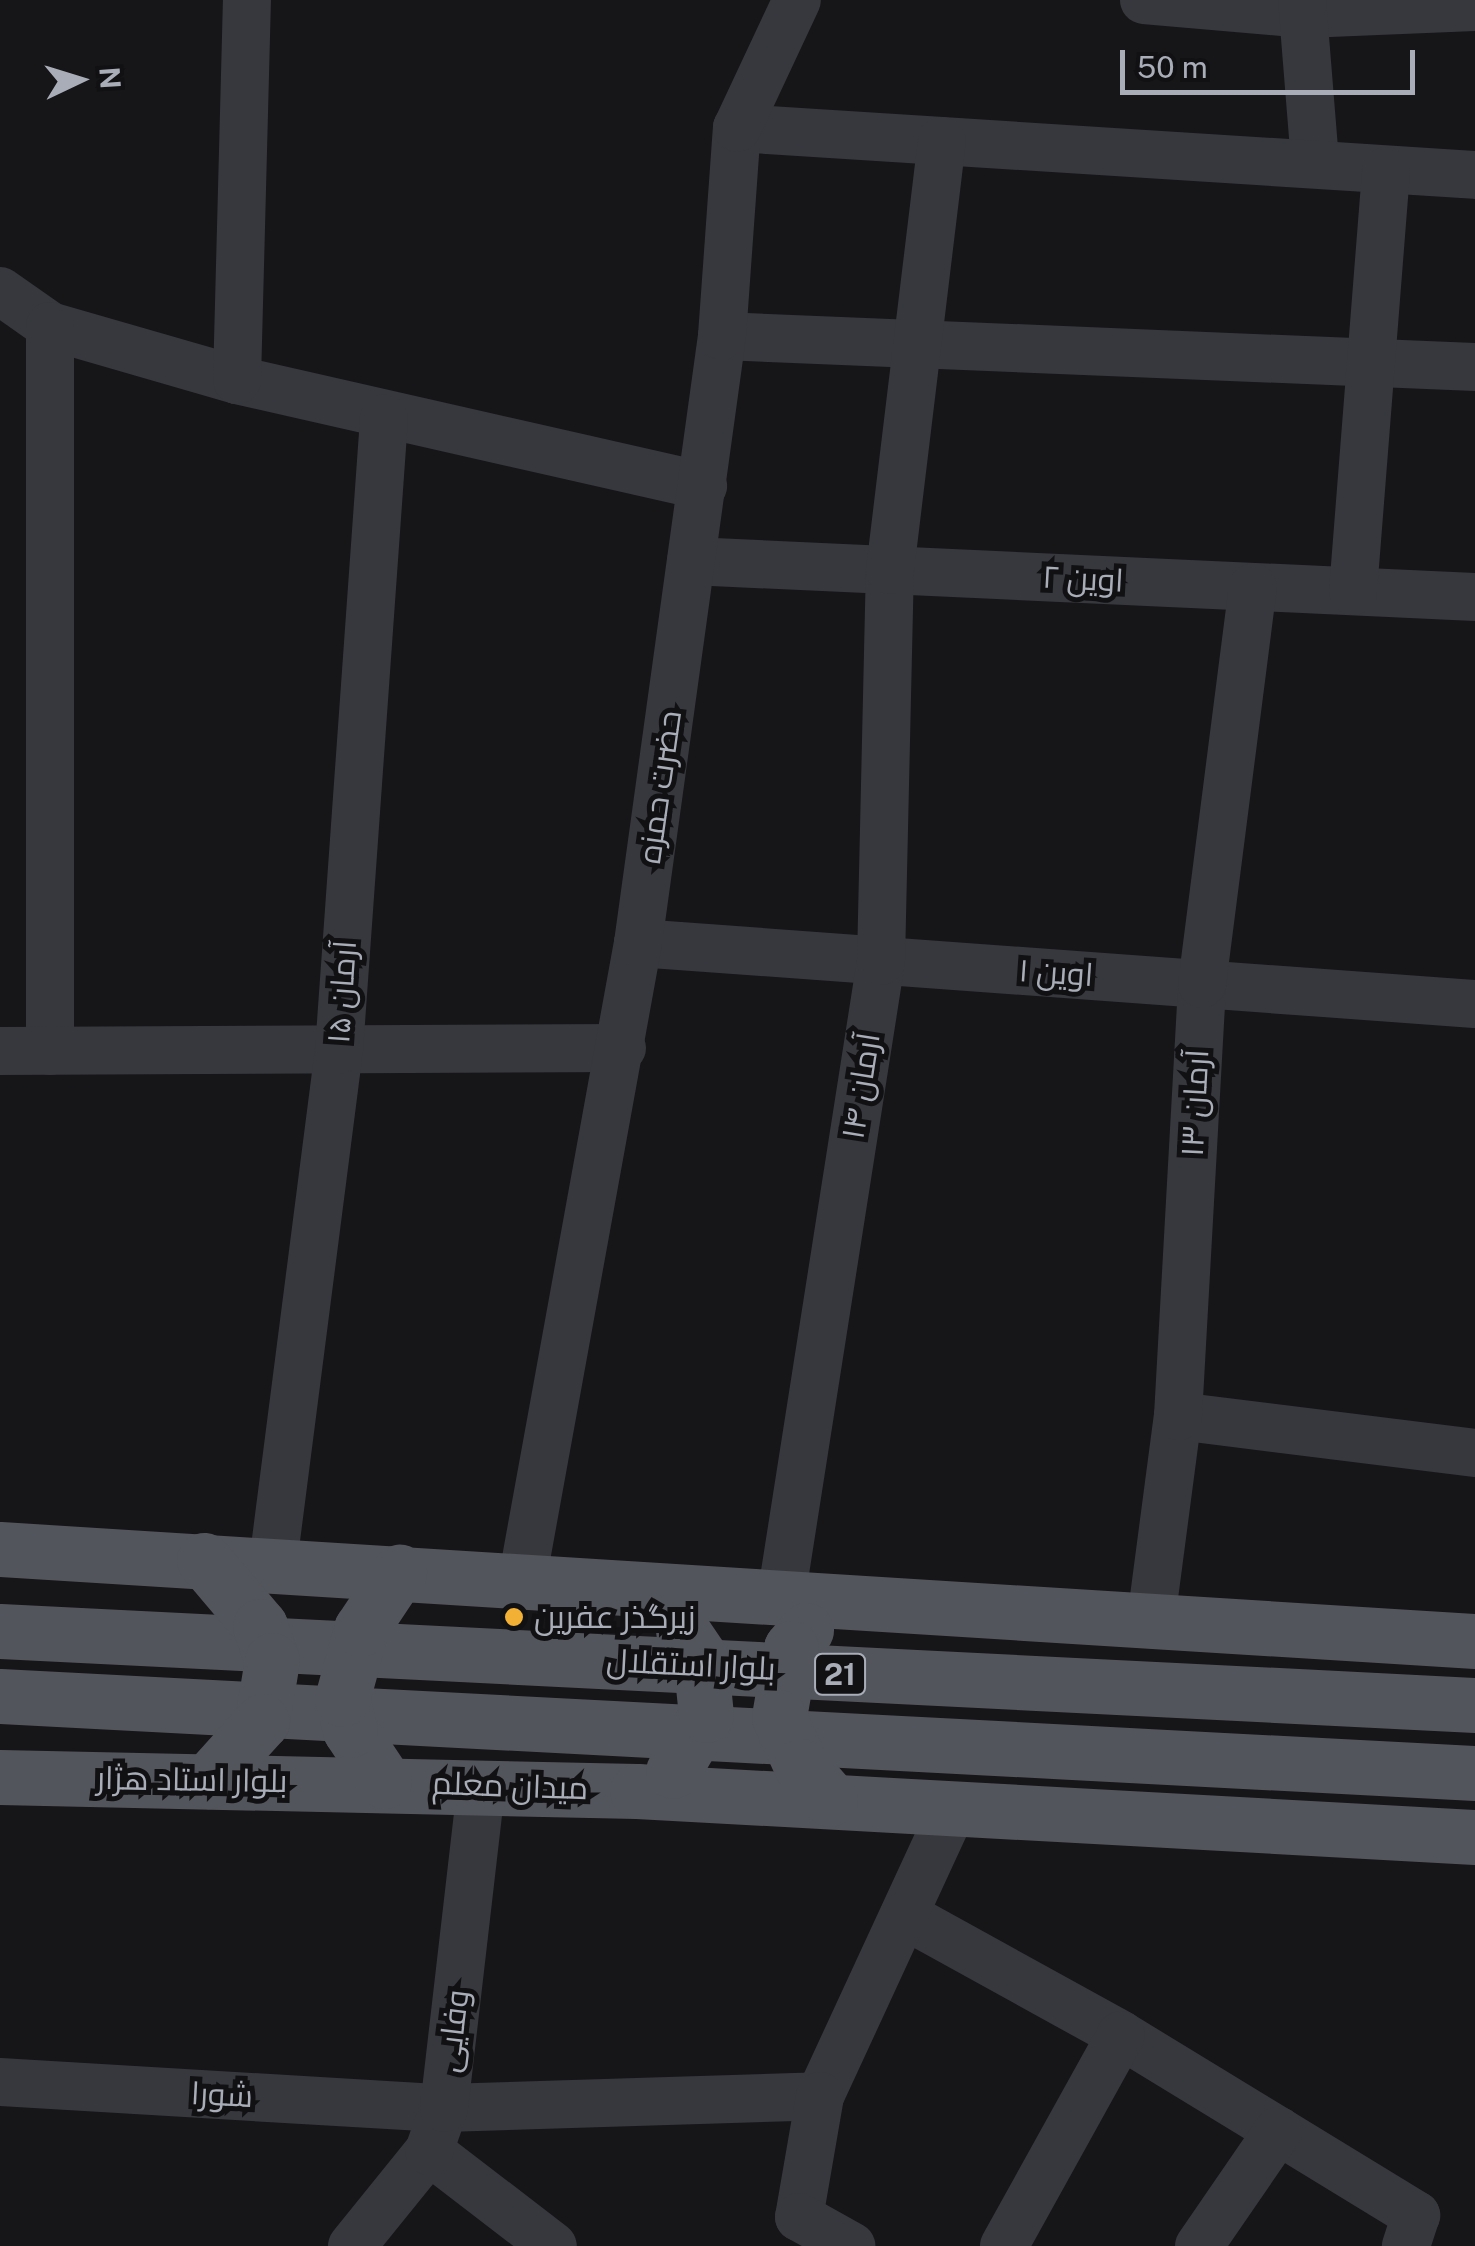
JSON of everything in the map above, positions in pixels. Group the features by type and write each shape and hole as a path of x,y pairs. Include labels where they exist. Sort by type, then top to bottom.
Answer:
{"main road":[{"path":"0,1549 522,1581 667,1611 794,1614 855,1602 1475,1641"},
{"path":"204,1560 260,1626 272,1660 262,1722 208,1781"},
{"path":"384,1781 350,1730 342,1699 360,1629 400,1572"},
{"path":"655,1781 706,1716 700,1657 667,1611"},
{"path":"794,1614 779,1717 801,1766 836,1802"},
{"name":"بلوار استقلال","path":"0,1631 206,1636 1475,1705"},
{"name":"بلوار استقلال","path":"0,1696 214,1702 1475,1773"},
{"name":"بلوار استاد هژار","path":"0,1777 384,1781"},
{"name":"میدان معلم","path":"384,1781 481,1787 655,1781 951,1812 1475,1837"}],"street":[{"path":"237,380 247,0"},
{"name":"حضرت حمزه","path":"522,1581 622,1048 638,943 722,336 737,128 797,0"},
{"path":"1144,0 1304,7 1475,7"},
{"path":"1304,7 1315,163"},
{"path":"737,128 1475,175"},
{"name":"آرمان ۱۴","path":"794,1614 881,961 890,570 942,140"},
{"path":"1353,591 1386,171"},
{"path":"0,291 50,326 237,380 384,419 703,486"},
{"path":"50,326 50,1050"},
{"path":"722,336 1475,367"},
{"name":"آرمان ۱۵","path":"273,1563 338,1050 384,419"},
{"name":"اوین ۲","path":"692,561 1475,597"},
{"name":"آرمان ۱۳","path":"1150,1620 1178,1416 1202,984 1253,586"},
{"name":"اوین ۱","path":"638,943 1475,1004"},
{"path":"0,1050 622,1048"},
{"path":"1178,1416 1475,1453"},
{"name":"وفایی","path":"436,2130 481,1787"},
{"path":"852,2246 799,2217 820,2096 951,1812"},
{"path":"904,1915 1121,2035 1278,2131 1411,2231"},
{"path":"1004,2246 1121,2035"},
{"name":"شورا","path":"0,2082 436,2130 820,2096"},
{"path":"352,2246 436,2130 552,2246"},
{"path":"1199,2246 1278,2131"}],"place":[{"name":"زیرگذر عفرین","path":"514,1617"}]}
